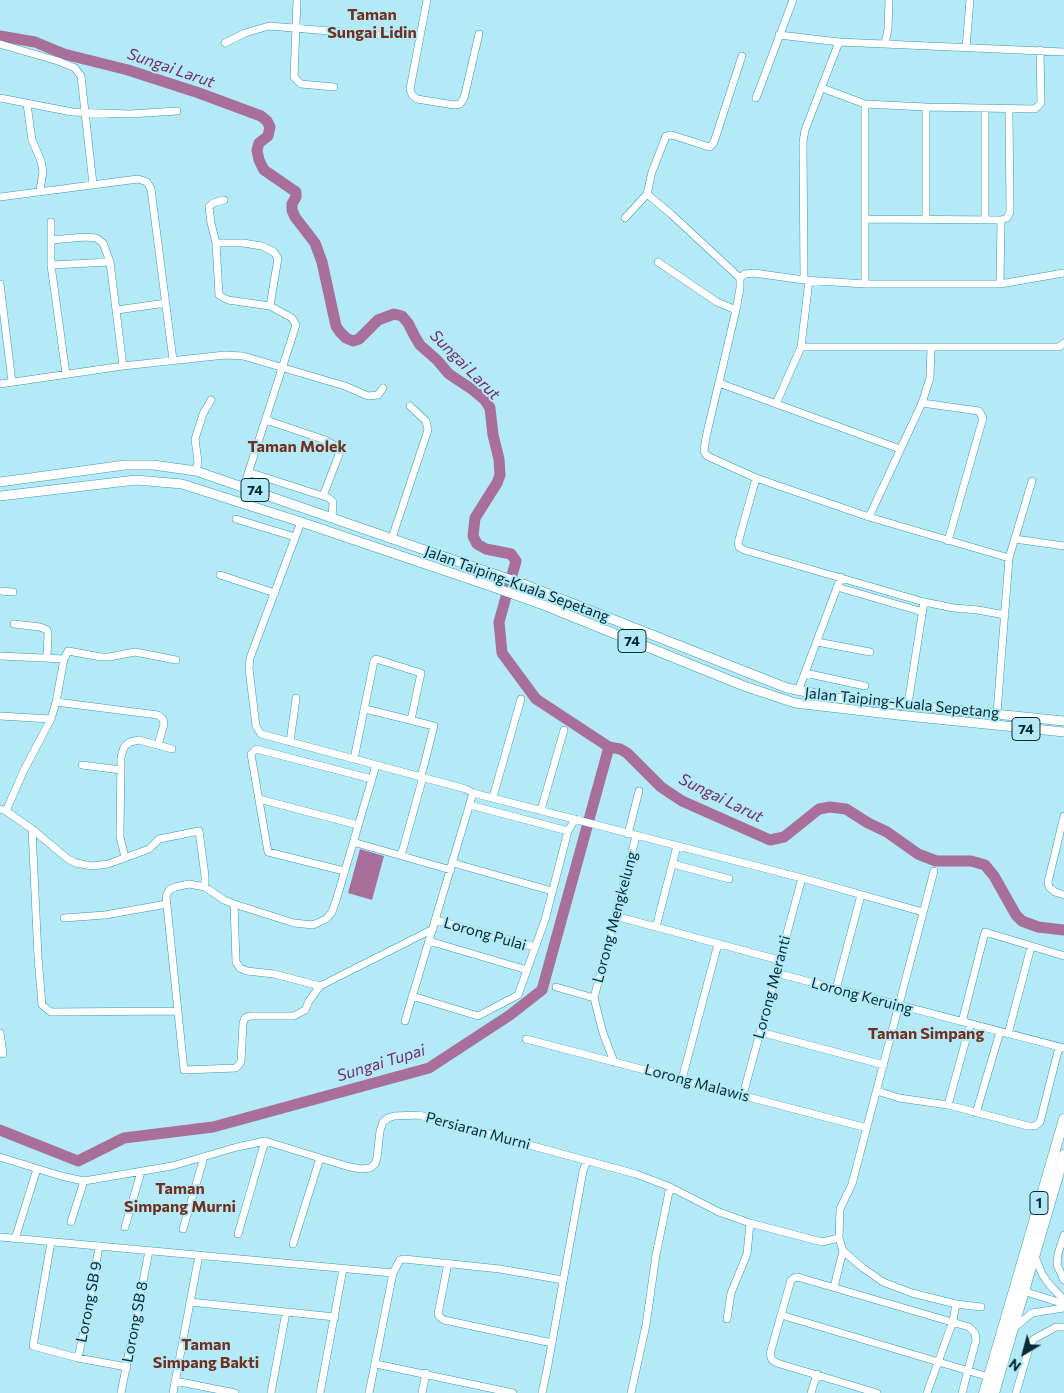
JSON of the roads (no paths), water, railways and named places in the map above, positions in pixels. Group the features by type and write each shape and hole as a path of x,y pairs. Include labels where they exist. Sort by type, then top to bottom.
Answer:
{"highway":[{"name":"1","path":"994,1393 1013,1329 1019,1290 1064,1119"},
{"name":"1","path":"984,1393 1019,1290 1034,1255 1064,1155"}],"main road":[{"name":"Jalan Taiping-Kuala Sepetang","path":"0,482 125,466 153,465 196,471 244,486 523,584 772,683 798,691 837,698 1064,721"},
{"name":"Jalan Taiping-Kuala Sepetang","path":"0,496 136,480 158,480 182,484 496,588 744,686 795,703 1064,732"}],"street":[{"path":"297,0 294,77 302,84 334,87"},
{"path":"427,0 410,89 412,95 417,99 454,105 460,104 464,98 479,34"},
{"path":"756,98 793,0"},
{"path":"885,44 888,29 889,0"},
{"path":"966,48 970,0"},
{"path":"225,43 245,33 269,26 390,36"},
{"path":"779,35 839,42 1064,52"},
{"path":"776,404 801,347 806,280 803,142 808,121 839,42"},
{"path":"0,44 58,61 75,68 81,76 93,184"},
{"path":"822,88 866,104 1009,110 1035,109 1041,103 1040,50"},
{"path":"625,218 647,194 652,172 666,136 672,134 710,147 714,142 742,56"},
{"path":"0,98 72,112 130,114 178,112"},
{"path":"27,104 32,140 42,161 43,172 40,190"},
{"path":"865,284 866,104"},
{"path":"926,107 926,219"},
{"path":"985,109 985,220"},
{"path":"866,219 1001,220 1007,218 1010,212 1009,110"},
{"path":"0,197 40,190 138,179 147,182 151,189 173,360"},
{"path":"647,194 740,278 736,310 706,437 705,454 711,459 756,478 869,517 1009,558"},
{"path":"224,200 213,203 209,207 216,243 219,295 228,300 270,306 292,318 296,325 244,486"},
{"path":"1000,284 1001,220"},
{"path":"51,222 51,265 66,374"},
{"path":"51,240 85,237 96,238 103,243 110,262 123,366"},
{"path":"216,243 244,243 262,246 274,252 278,258 270,306"},
{"path":"51,265 110,262"},
{"path":"658,262 717,302 736,310"},
{"path":"740,278 745,274 754,273 806,280 865,284 1000,284 1064,273"},
{"path":"0,284 12,382"},
{"path":"117,310 166,303"},
{"path":"801,347 1059,348 1064,345"},
{"path":"869,517 922,403 930,378 931,347"},
{"path":"0,384 123,366 225,354 243,356 344,386 368,396 378,395 383,388"},
{"path":"719,383 900,450"},
{"path":"196,471 198,462 195,439 203,414 211,400"},
{"path":"922,403 979,411 983,418 948,541"},
{"path":"392,538 428,430 426,421 410,406"},
{"path":"266,420 332,443 338,448 340,452 323,496"},
{"path":"248,472 329,498 333,502 332,517"},
{"path":"756,478 738,543 739,547 744,550 924,602 1005,616"},
{"path":"997,713 1009,558 1032,481"},
{"path":"236,519 295,538"},
{"path":"301,522 250,658 249,669 256,726 261,734 466,789 473,793 802,878 923,912"},
{"path":"1015,539 1064,546"},
{"path":"220,575 274,593"},
{"path":"798,691 841,577"},
{"path":"837,587 923,612"},
{"path":"0,591 13,592"},
{"path":"908,704 924,602"},
{"path":"14,624 40,627 47,630 47,657"},
{"path":"817,642 870,652"},
{"path":"176,660 135,652 110,658 70,651 66,654 51,719 3,810 32,829 60,854 76,863 92,866 108,864 149,848 159,839 199,831 205,876 204,887"},
{"path":"0,656 64,659"},
{"path":"354,759 376,659 421,673 411,720"},
{"path":"805,673 864,686"},
{"path":"290,742 296,698"},
{"path":"493,797 521,699"},
{"path":"56,702 158,715 163,719 164,724 158,745"},
{"path":"365,709 434,726 401,856"},
{"path":"0,716 51,719"},
{"path":"541,810 564,730"},
{"path":"125,857 120,837 121,757 124,747 130,742 139,740 172,749"},
{"path":"344,871 268,852 251,754 256,749 372,778"},
{"path":"82,765 121,770"},
{"path":"376,765 332,912 326,919 318,923 306,925 294,923 234,904 204,887 190,884 175,886 166,896 184,1070 236,1068 241,1062 243,1023 245,1018 250,1016 294,1016 305,1010 320,986 433,929"},
{"path":"628,834 639,791"},
{"path":"405,1021 473,793"},
{"path":"259,799 358,825"},
{"path":"470,805 568,831"},
{"path":"1064,816 1048,882 1049,888 1064,895"},
{"path":"412,996 478,1016 518,995 545,920 568,831 578,820"},
{"path":"32,829 42,1005 51,1012 178,1011"},
{"name":"Lorong Mengkelung","path":"594,998 636,836"},
{"path":"353,842 401,856 452,866 552,892"},
{"path":"656,927 676,846"},
{"path":"673,864 729,879"},
{"path":"834,1287 843,1251 839,1238 840,1210 852,1184 934,872"},
{"name":"Lorong Meranti","path":"743,1095 802,878"},
{"path":"836,989 861,895"},
{"path":"64,918 105,915 167,904"},
{"path":"234,904 236,962 240,968 274,974 320,986"},
{"path":"615,916 779,960"},
{"name":"Lorong Pulai","path":"436,920 534,948"},
{"path":"962,1022 985,932 1064,956"},
{"path":"429,941 527,970"},
{"path":"682,1079 718,944"},
{"path":"1008,1034 1031,946"},
{"name":"Lorong Keruing","path":"776,973 1062,1048"},
{"path":"556,987 594,998 603,1033 614,1062"},
{"path":"948,1105 970,1024"},
{"path":"760,1032 884,1065"},
{"path":"976,1112 1000,1032"},
{"path":"0,1033 3,1054"},
{"name":"Lorong Malawis","path":"526,1039 867,1128"},
{"path":"877,1091 899,1098 948,1105 1028,1126 1035,1126 1040,1122 1062,1048"},
{"name":"Persiaran Murni","path":"0,1157 84,1181 172,1166 265,1141 360,1169 370,1168 375,1164 377,1158 383,1122 394,1116 419,1115 636,1174 670,1187 719,1212 750,1223 822,1242 839,1238"},
{"path":"238,1234 265,1141"},
{"path":"183,1229 204,1157"},
{"path":"293,1244 320,1158"},
{"path":"542,1393 583,1171 588,1161"},
{"path":"15,1239 38,1169"},
{"path":"126,1227 141,1172"},
{"path":"71,1222 84,1181"},
{"path":"631,1393 646,1325 656,1254 670,1187"},
{"path":"727,1318 731,1293 747,1254 750,1223"},
{"path":"1064,1235 1058,1254 1057,1265 1064,1280"},
{"path":"0,1237 393,1273"},
{"path":"51,1242 33,1346 78,1358 127,1367"},
{"name":"Lorong SB 9","path":"78,1358 99,1246"},
{"name":"Lorong SB 8","path":"121,1393 149,1251"},
{"path":"843,1251 883,1282 912,1293 956,1304 981,1307"},
{"path":"173,1393 199,1255"},
{"path":"1034,1255 1042,1274 1064,1300"},
{"path":"369,1393 393,1273 400,1260 500,1269 564,1280"},
{"path":"448,1263 438,1314 440,1317 444,1320 552,1343"},
{"path":"320,1393 343,1269"},
{"path":"872,1392 772,1360 770,1354 790,1282 793,1278 801,1278 834,1287 970,1327 975,1333 976,1340 962,1393"},
{"path":"1019,1290 1064,1304"},
{"path":"190,1302 335,1317"},
{"path":"927,1393 953,1321 956,1304"},
{"path":"1013,1329 1020,1321 1032,1313 1064,1308"},
{"path":"270,1393 286,1312"},
{"path":"781,1315 989,1377"},
{"path":"1016,1393 1030,1345 1034,1339 1056,1327 1064,1327"},
{"path":"376,1364 426,1373 513,1393"},
{"path":"422,1393 426,1373"},
{"path":"811,1393 817,1374"},
{"path":"175,1381 235,1393"}],"waterway":[{"name":"Sungai Larut","path":"0,36 35,42 64,54 128,70 199,93 261,116 267,121 270,127 268,136 259,143 257,150 259,160 264,170 296,192 292,210 295,217 315,243 322,262 336,326 340,332 346,338 353,341 359,339 378,320 394,314 402,316 420,345 449,374 485,400 490,408 500,475 475,518 473,536 477,544 486,549 511,554 516,561 499,622 502,653 536,699 609,747 620,749 627,753 661,787 682,801 770,840 784,837 819,809 830,807 846,809 887,832 918,854 936,861 971,861 985,865 994,876 1016,915 1022,921 1038,927 1064,930"},
{"name":"Sungai Tupai","path":"0,1130 78,1161 124,1138 213,1127 429,1068 510,1015 542,990 609,747"}],"district":[{"name":"Taman Sungai Lidin","path":"372,24"},
{"name":"Taman Molek","path":"297,447"},
{"name":"Taman Simpang","path":"926,1034"},
{"name":"Taman Simpang Murni","path":"180,1198"},
{"name":"Taman Simpang Bakti","path":"206,1354"}]}
